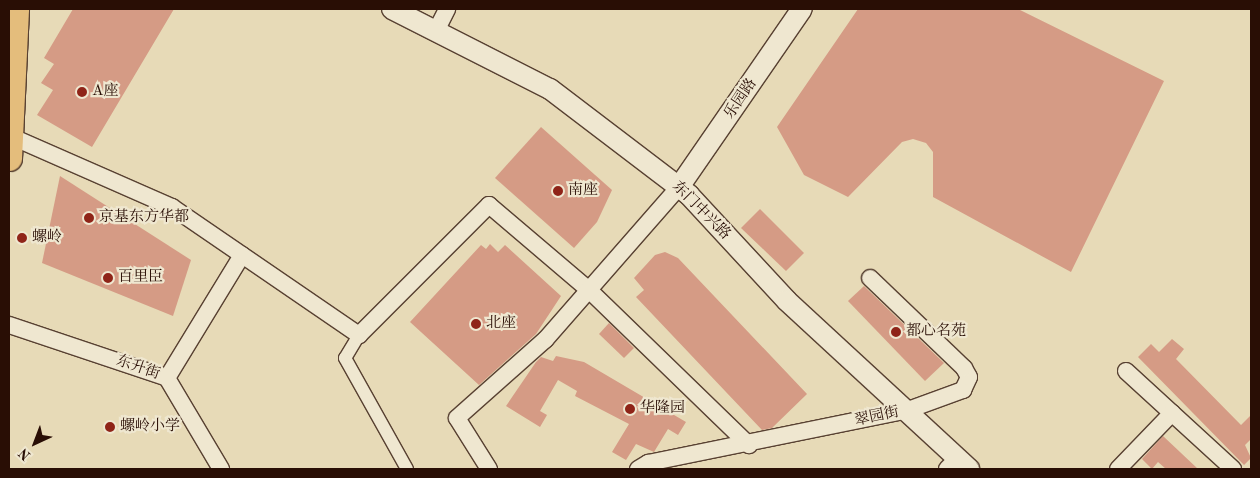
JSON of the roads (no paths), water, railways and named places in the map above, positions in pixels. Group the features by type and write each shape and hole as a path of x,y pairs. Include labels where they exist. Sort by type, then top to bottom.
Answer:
{"main road":[{"path":"9,147 16,9"}],"street":[{"name":"东门中兴路","path":"392,9 550,89 678,187 787,301 908,410 958,466"},
{"path":"436,31 447,9"},
{"name":"乐园路","path":"678,187 802,9"},
{"path":"9,147 172,208 358,335"},
{"path":"489,469 457,418 545,340 678,187"},
{"path":"407,469 345,358 358,335 489,205 589,290 748,445"},
{"path":"167,378 242,255"},
{"name":"翠园街","path":"638,469 648,463 748,445 908,410 963,390 969,377 870,278"},
{"name":"东升街","path":"9,325 167,378 221,469"},
{"path":"1126,371 1233,469"},
{"path":"1118,469 1172,414"}],"place":[{"name":"A座","path":"82,92"},
{"name":"南座","path":"558,191"},
{"name":"京基东方华都","path":"89,218"},
{"name":"螺岭","path":"22,238"},
{"name":"百里臣","path":"108,278"},
{"name":"北座","path":"476,324"},
{"name":"都心名苑","path":"896,332"},
{"name":"华隆园","path":"630,409"},
{"name":"螺岭小学","path":"110,427"}]}
